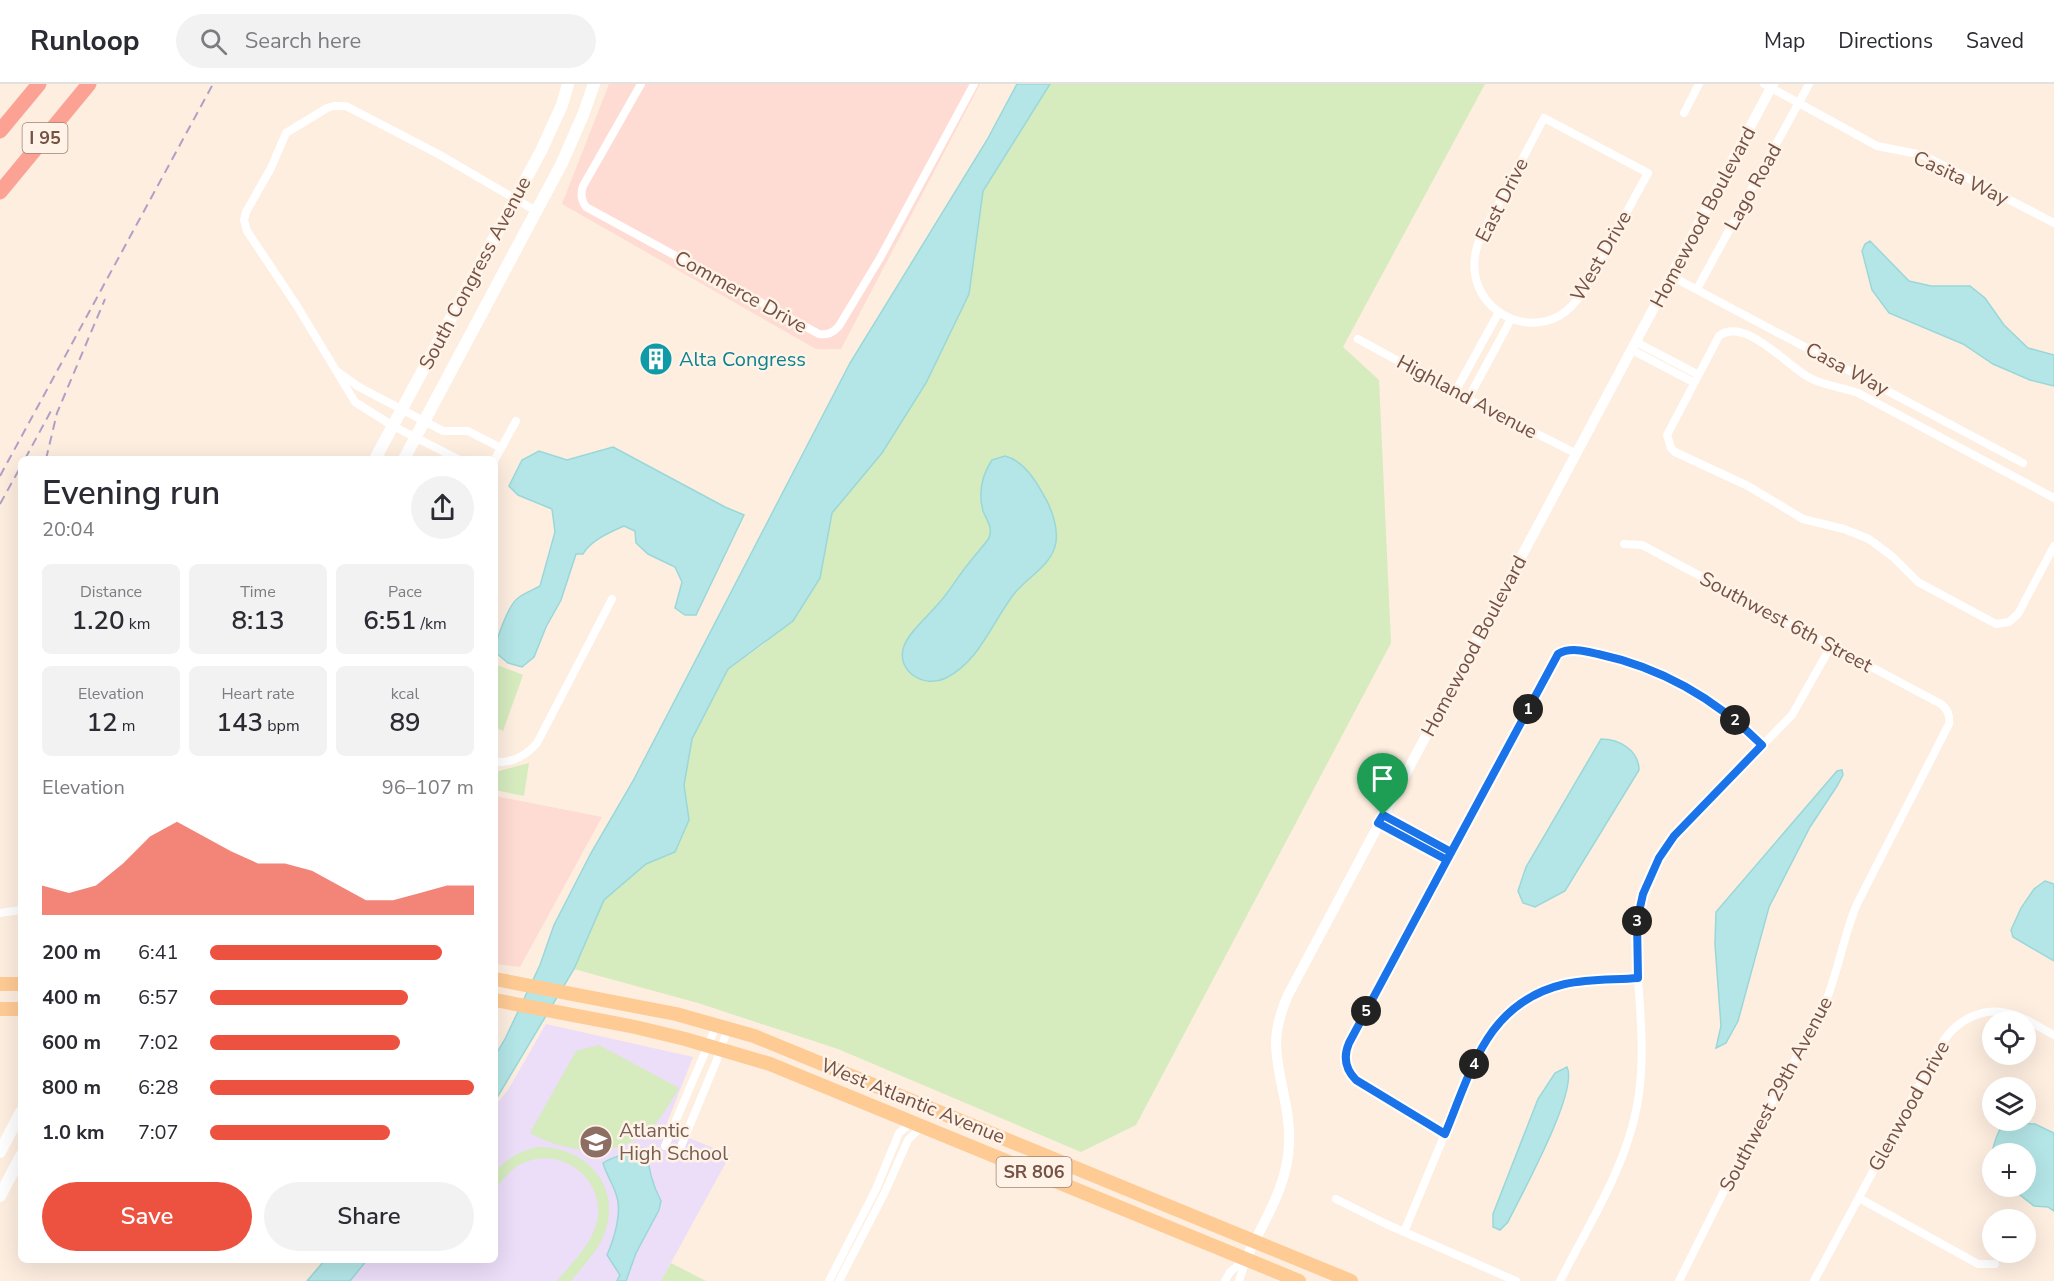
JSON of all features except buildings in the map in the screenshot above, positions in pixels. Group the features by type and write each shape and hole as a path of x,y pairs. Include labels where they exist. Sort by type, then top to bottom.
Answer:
{"highway":[{"name":"I 95","path":"0,131 39,84"},
{"name":"I 95","path":"0,192 89,84"}],"main road":[{"name":"South Congress Avenue","path":"377,456 516,197 562,105 568,84"},
{"name":"South Congress Avenue","path":"406,456 562,163 594,84"},
{"name":"West Atlantic Avenue","path":"498,980 676,1014 754,1036 1351,1281"},
{"path":"0,984 18,984"},
{"name":"West Atlantic Avenue","path":"498,1001 635,1028 715,1047 790,1071 1299,1281"},
{"path":"0,1009 18,1009"},
{"path":"917,1124 924,1117 956,1118"},
{"path":"0,1152 18,1118"},
{"path":"0,1196 18,1162"}],"street":[{"name":"Commerce Drive","path":"641,84 583,186 581,197 583,203 586,207 704,272 819,334 825,335 839,326 874,268 974,84"},
{"path":"1684,113 1699,84"},
{"name":"Lago Road","path":"1697,289 1809,84"},
{"name":"Casita Way","path":"1770,85 1877,146 1923,155 2054,223"},
{"name":"Homewood Boulevard","path":"1246,1259 1282,1184 1289,1145 1289,1125 1276,1042 1282,1010 1288,995 1577,454 1770,85"},
{"path":"453,456 393,426 355,402 247,231 244,220 246,212 271,168 286,133 327,108 346,106 516,197 536,211"},
{"name":"East Drive","path":"1505,316 1484,298 1477,284 1474,270 1475,254 1482,234 1544,118 1648,173"},
{"name":"West Drive","path":"1505,316 1525,322 1544,322 1561,315 1576,303 1648,173"},
{"name":"Casa Way","path":"1671,276 2023,463"},
{"path":"1455,392 1505,316"},
{"path":"1468,399 1505,316"},
{"path":"2054,498 1858,393 1813,380 1772,350 1736,330 1727,331 1719,336 1668,429 1667,441 1675,452 1748,486 1803,519 1845,529 1869,539 1893,557 1918,582 1996,624 2008,622 2018,614 2054,546"},
{"name":"Highland Avenue","path":"1358,339 1468,399 1577,454"},
{"path":"1634,346 1695,378"},
{"path":"336,370 359,387 443,431 468,431 501,448"},
{"path":"497,456 516,421"},
{"name":"Southwest 6th Street","path":"1624,544 1642,545 1945,708"},
{"path":"498,762 515,760 528,753 537,743 612,599"},
{"path":"1560,1281 1616,1170 1632,1125 1642,1065 1637,921 1643,894 1659,858 1674,836 1792,715 1831,646"},
{"path":"1445,1134 1351,1075 1345,1056 1349,1043 1558,654 1575,650 1617,658 1663,674 1706,698 1732,717 1762,745"},
{"name":"Southwest 29th Avenue","path":"1679,1281 1726,1187 1824,1006 1832,986 1845,935 1857,904 1949,724 1950,718 1945,708"},
{"path":"1381,819 1449,856"},
{"path":"0,914 18,911"},
{"path":"1404,1232 1479,1052 1499,1022 1517,1006 1538,994 1566,984 1638,978"},
{"name":"Glenwood Drive","path":"1814,1281 1950,1031 1972,1016 1985,1012 2005,1012 2019,1016 2054,1035"},
{"path":"679,1151 722,1026"},
{"path":"665,1146 715,1047"},
{"path":"829,1281 876,1189 899,1133 917,1124"},
{"path":"839,1281 917,1124"},
{"path":"1858,1198 1978,1264 1995,1264"},
{"path":"1336,1199 1371,1217 1516,1281"},
{"path":"1225,1281 1230,1272 1246,1259"},
{"path":"1239,1281 1246,1259"}],"shaded area":[{"path":"609,84 980,84 841,349 816,349 562,204"},
{"path":"498,797 602,817 520,967 498,964"},
{"name":"Atlantic High School","path":"546,1024 693,1057 665,1128 730,1155 661,1281 350,1281 365,1263 498,1263 498,1102 508,1090"}],"green space":[{"path":"1050,84 1485,84 1343,347 1379,380 1391,643 1136,1125 1081,1152 838,1049 698,1003 574,969 604,900 646,864 675,852 689,820 684,785 692,739 728,669 764,644 820,578 832,513 882,453 926,383 969,294 983,191"},
{"path":"498,665 523,675 503,731 498,728"},
{"path":"529,763 524,796 498,791 498,771"},
{"path":"599,1045 679,1088 666,1110 649,1130 636,1140 606,1149 575,1149 544,1140 530,1133 576,1051"},
{"path":"538,1147 555,1148 570,1153 595,1171 603,1184 608,1199 609,1215 605,1232 590,1258 571,1281 557,1281 592,1235 598,1212 596,1196 590,1183 580,1172 567,1163 553,1159 537,1159 521,1164 498,1186 498,1169 514,1156"},
{"path":"671,1263 706,1281 661,1281"}],"water":[{"path":"1017,84 1050,84 983,191 969,294 926,383 882,453 832,513 820,578 793,621 728,669 692,739 684,785 689,820 675,852 646,864 604,900 574,969 498,1096 498,1051 540,965 554,925 591,853 633,781 850,363 987,140"},
{"path":"1870,241 1909,281 1931,286 1970,286 1985,298 2004,325 2028,348 2054,355 2054,386 2030,380 1993,364 1963,344 1889,313 1872,290 1862,251 1865,244"},
{"path":"613,447 744,515 696,615 685,615 675,608 682,582 675,567 648,554 636,543 635,531 624,526 595,541 583,554 576,554 561,600 546,627 534,657 522,667 508,663 498,655 498,640 514,602 540,586 555,532 552,509 518,495 509,486 522,460 539,451 567,460"},
{"path":"1005,456 1017,462 1027,471 1046,499 1056,530 1054,550 1045,564 1014,594 977,651 958,671 938,681 913,676 904,663 902,655 904,646 910,635 943,598 989,538 990,527 983,511 981,497 982,484 992,460"},
{"path":"1601,739 1615,741 1632,751 1639,770 1565,891 1535,907 1523,903 1518,891 1526,867"},
{"path":"1842,770 1843,775 1810,827 1769,907 1738,1021 1726,1043 1716,1048 1721,1026 1715,944 1716,912 1837,771"},
{"path":"2045,881 2054,884 2054,961 2013,937 2011,930 2021,908 2034,889"},
{"path":"1567,1067 1565,1098 1536,1167 1508,1222 1500,1230 1493,1227 1493,1214 1538,1099 1555,1073"},
{"path":"2036,1124 2054,1133 2054,1211 2048,1207 2034,1206 2023,1197 2036,1197 2036,1143 1995,1143 1999,1131 2036,1131"},
{"path":"643,1148 647,1150 651,1176 661,1201 659,1210 636,1253 626,1281 617,1281 620,1275 607,1255 617,1225 619,1208 615,1190 603,1163"},
{"path":"322,1263 365,1263 350,1281 307,1281"}],"railway":[{"path":"0,476 213,84"},
{"path":"47,456 57,413 105,299"},
{"path":"27,456 52,409"},
{"path":"0,504 18,471"}],"place":[{"name":"Alta Congress","path":"656,359"},
{"name":"Atlantic High School","path":"596,1142"}],"route":[{"path":"1383,815 1378,823 1447,860 1558,654 1563,651 1593,653 1617,658 1663,674 1685,685 1726,712 1762,745 1674,836 1649,876 1637,921 1638,978 1566,984 1538,994 1517,1006 1499,1022 1488,1036 1479,1052 1445,1134 1356,1080 1346,1063 1346,1049 1349,1043 1451,852 1383,815"}]}
